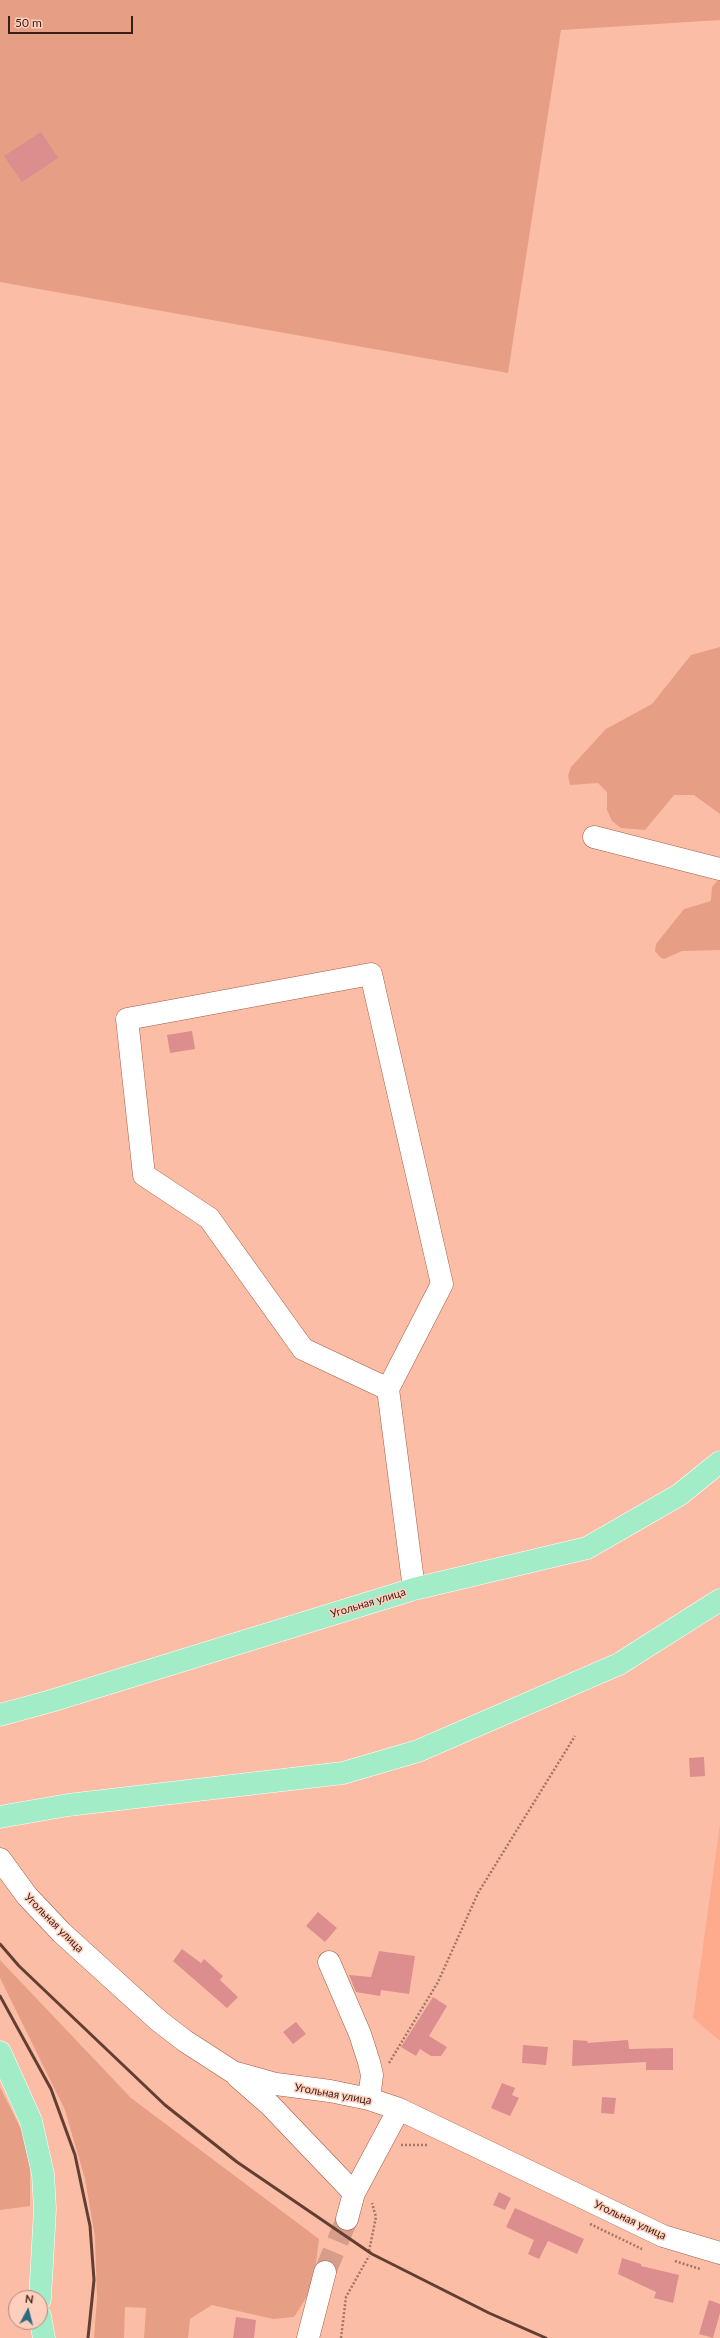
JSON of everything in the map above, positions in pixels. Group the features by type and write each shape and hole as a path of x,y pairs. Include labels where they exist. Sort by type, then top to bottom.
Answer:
{"main road":[{"name":"Угольная улица","path":"0,1715 58,1699 414,1589 587,1548 679,1495 720,1462"},
{"path":"0,1817 68,1805 343,1774 418,1751 503,1716 619,1664 720,1600"},
{"path":"0,2052 31,2120 43,2174 45,2208 40,2290"}],"street":[{"path":"594,837 720,869"},
{"path":"388,1389 303,1349 208,1218 144,1175 127,1019 372,974 442,1284 388,1389 414,1589"},
{"name":"Угольная улица","path":"0,1859 27,1896 62,1933 159,2021 185,2041 233,2072 263,2081 330,2091 370,2091 399,2109 663,2236 720,2253"},
{"path":"329,1962 360,2034 369,2062 370,2091"},
{"path":"233,2072 270,2105 361,2195"},
{"path":"347,2219 361,2195 399,2109"},
{"path":"308,2338 325,2272"}],"path":[{"path":"370,2091 385,2070 438,1982 478,1893 575,1736"},
{"path":"398,2146 405,2144 435,2148"},
{"path":"361,2195 376,2217 369,2251"},
{"path":"584,2221 647,2251"},
{"path":"341,2338 346,2298 369,2256"},
{"path":"669,2259 706,2270"}],"shaded area":[{"path":"0,0 720,0 720,20 561,30 508,373 0,282"},
{"path":"720,647 720,814 694,795 674,795 645,830 621,828 612,821 607,810 607,792 598,783 570,785 568,776 571,767 606,729 652,704 691,655"},
{"path":"717,881 720,881 720,950 682,951 664,959 660,957 655,951 656,944 684,909 711,901 712,887"},
{"path":"720,1824 720,2041 693,2018"},
{"path":"0,1960 131,2098 319,2239 313,2287 294,2317 273,2319 212,2305 190,2319 188,2338 144,2338 146,2308 125,2307 124,2338 94,2338 97,2299 95,2237 85,2179 65,2110 0,1978"},
{"path":"0,2087 30,2147 30,2206 0,2210"}],"building":[{"path":"41,132 58,158 22,182 4,156"},
{"path":"192,1031 195,1049 170,1053 167,1035"},
{"path":"704,1757 705,1776 690,1777 689,1758"},
{"path":"318,1912 337,1928 325,1942 306,1926"},
{"path":"182,1949 201,1963 204,1959 223,1976 220,1980 238,1997 227,2008 173,1961"},
{"path":"379,1951 415,1956 409,1994 381,1990 380,1996 356,1992 349,1975 371,1977"},
{"path":"433,1997 447,2006 429,2036 447,2047 441,2056 431,2056 420,2049 416,2056 401,2047"},
{"path":"296,2022 306,2034 293,2044 283,2032"},
{"path":"573,2040 588,2041 587,2043 628,2040 629,2049 673,2048 673,2070 646,2070 646,2062 572,2066"},
{"path":"523,2045 548,2047 546,2065 522,2063"},
{"path":"502,2083 515,2088 512,2095 519,2098 510,2116 491,2108"},
{"path":"602,2097 616,2098 614,2114 601,2113"},
{"path":"499,2192 511,2198 505,2210 493,2205"},
{"path":"515,2208 584,2239 577,2254 548,2241 539,2259 528,2254 534,2240 506,2227"},
{"path":"622,2258 641,2264 641,2266 679,2275 673,2303 654,2298 656,2292 618,2274"},
{"path":"709,2300 720,2304 720,2313 713,2338 699,2334"},
{"path":"236,2317 256,2320 254,2338 233,2338"}],"tunnel":[{"path":"325,2272 347,2219"}],"railway":[{"path":"0,1944 19,1966 165,2105 237,2162 372,2254 489,2313 546,2338"},
{"path":"0,1996 51,2089 75,2155 90,2226 94,2280 88,2338"}]}
